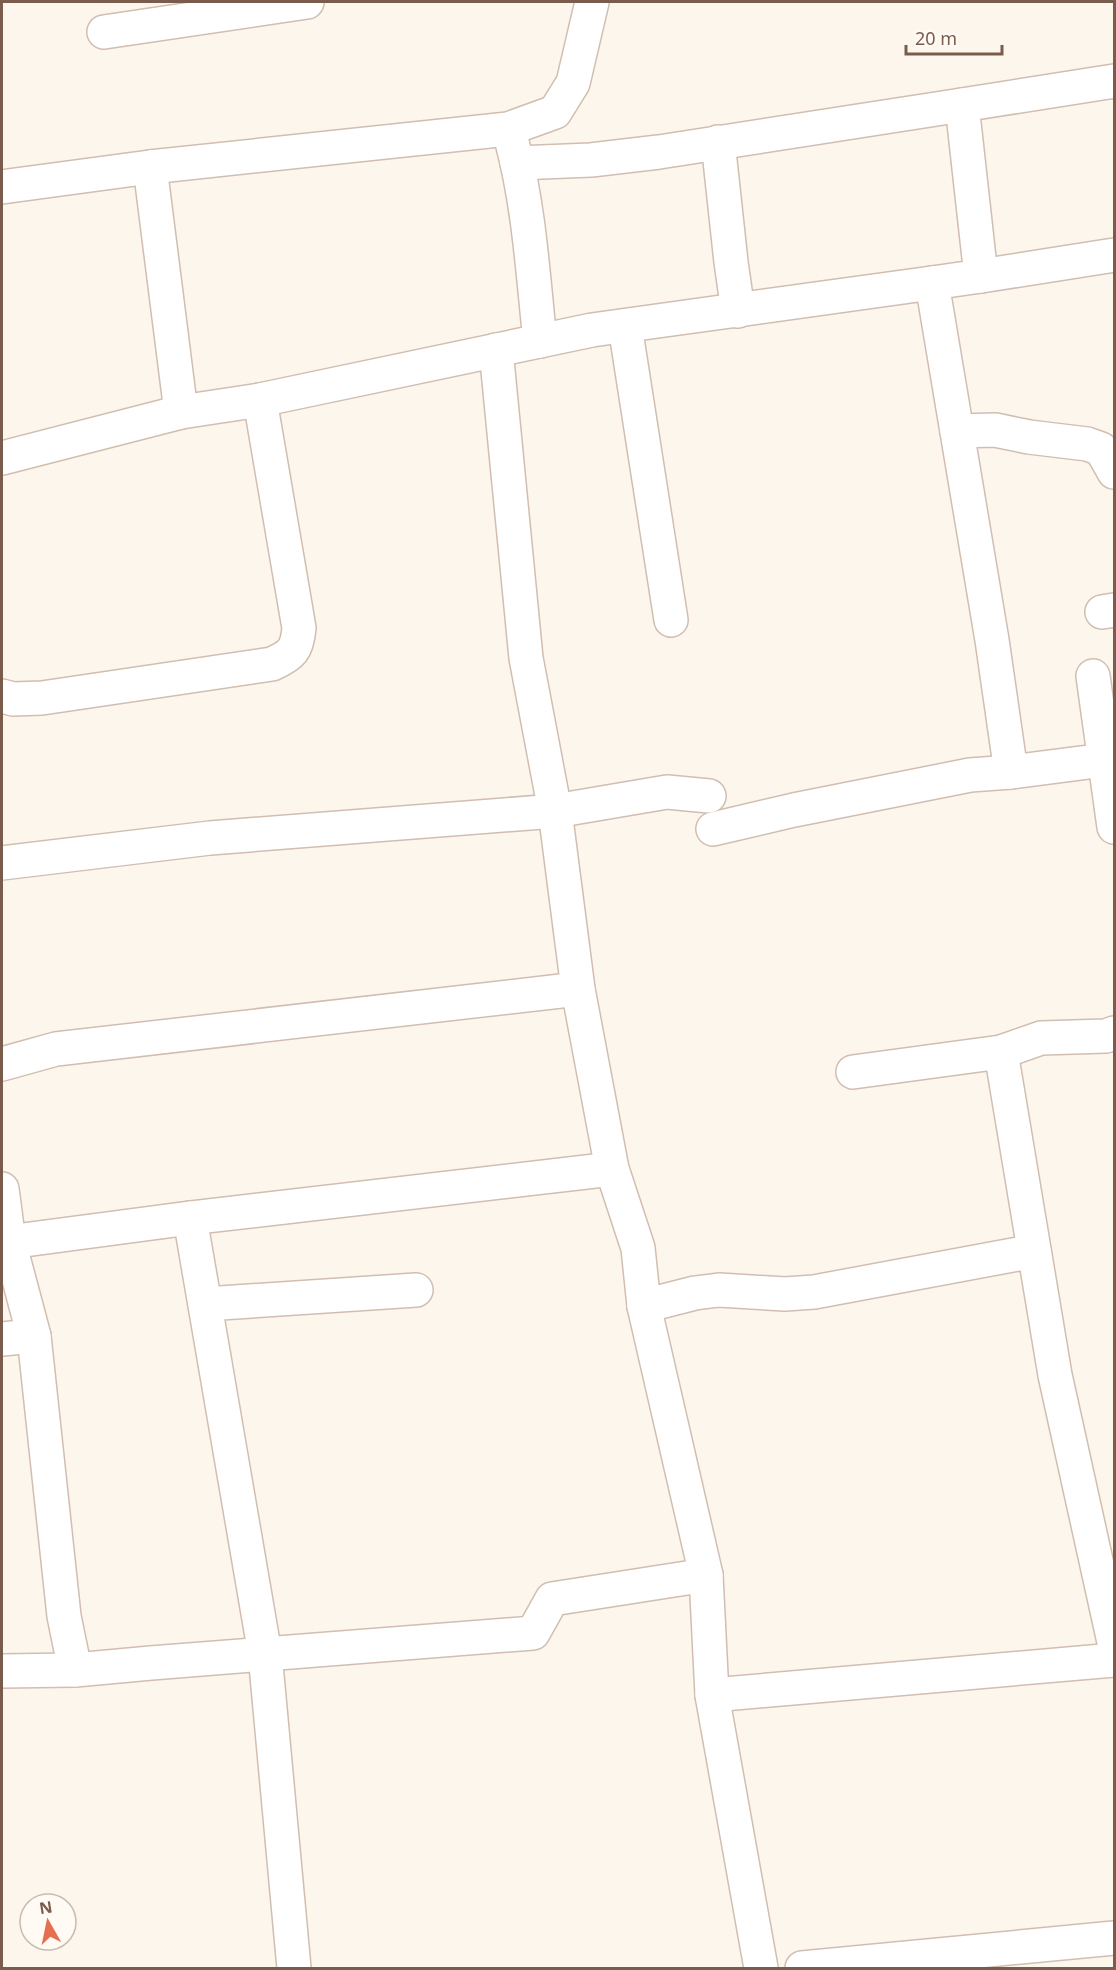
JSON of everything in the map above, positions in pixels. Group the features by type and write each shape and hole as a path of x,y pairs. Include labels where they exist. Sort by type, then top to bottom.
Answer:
{"street":[{"path":"104,32 307,2"},
{"path":"2,187 150,167 508,129 555,112 573,83 592,2"},
{"path":"518,163 591,160 1114,81"},
{"path":"962,105 981,276"},
{"path":"508,129 518,163 540,341"},
{"path":"718,142 730,262 738,310"},
{"path":"150,167 181,412"},
{"path":"2,458 181,412 260,400 540,341 625,326 1114,255"},
{"path":"932,282 992,640 1011,772"},
{"path":"625,326 671,620"},
{"path":"496,350 526,658 555,811 578,989 612,1169 638,1248 644,1306 706,1575 712,1695 761,1968"},
{"path":"2,696 13,699 42,698 272,664 288,656 297,644 299,628 260,400"},
{"path":"957,431 995,430 1029,437 1087,444 1101,449 1114,472"},
{"path":"1093,676 1107,727 1104,760 1114,826"},
{"path":"713,829 794,810 970,775 1104,760"},
{"path":"2,863 210,838 555,811 667,792 709,796"},
{"path":"2,1064 56,1049 578,989"},
{"path":"853,1072 1001,1052 1041,1038 1106,1036 1114,1033"},
{"path":"1001,1052 1055,1375 1114,1642"},
{"path":"5,1243 190,1218 612,1169"},
{"path":"2,1189 5,1243 34,1336 64,1616 75,1670"},
{"path":"190,1218 265,1654 294,1968"},
{"path":"644,1306 695,1293 719,1290 784,1294 814,1292 1034,1251"},
{"path":"205,1304 416,1290"},
{"path":"2,1339 34,1336"},
{"path":"2,1671 75,1670 533,1633 552,1599 706,1575"},
{"path":"712,1695 1114,1660"},
{"path":"802,1968 1114,1938"}]}
